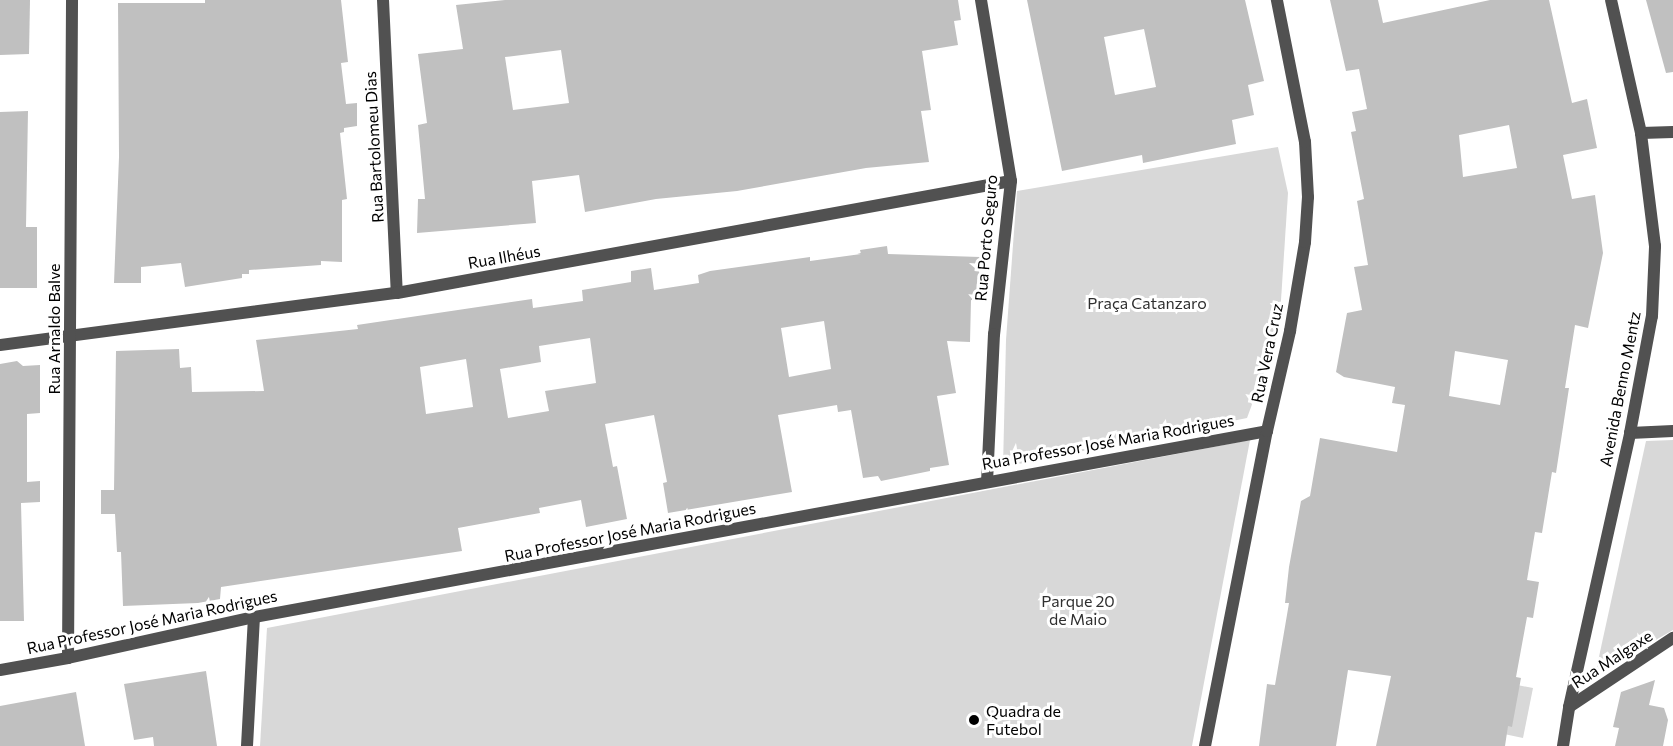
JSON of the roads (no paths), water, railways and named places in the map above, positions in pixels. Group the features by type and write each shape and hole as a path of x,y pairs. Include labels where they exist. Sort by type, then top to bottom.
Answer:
{"street":[{"name":"Rua Arnaldo Balve","path":"68,658 72,0"},
{"name":"Rua Bartolomeu Dias","path":"383,0 397,293"},
{"name":"Rua Porto Seguro","path":"981,0 1011,181 994,334 987,481"},
{"name":"Rua Vera Cruz","path":"1205,746 1267,430 1290,331 1305,242 1308,197 1305,142 1277,0"},
{"name":"Avenida Benno Mentz","path":"1563,746 1569,707 1630,432 1652,316 1655,246 1641,134 1611,0"},
{"path":"1641,134 1673,132"},
{"name":"Rua Ilhéus","path":"0,345 397,293 1011,181"},
{"name":"Rua Professor José Maria Rodrigues","path":"0,670 68,658 254,617 1267,430"},
{"path":"1630,432 1673,431"},
{"path":"247,746 254,617"},
{"name":"Rua Malgaxe","path":"1569,707 1673,638"}],"place":[{"name":"Quadra de Futebol","path":"974,720"}],"park label":[{"name":"Praça Catanzaro","path":"1147,303"},
{"name":"Parque 20 de Maio","path":"1078,610"}]}
